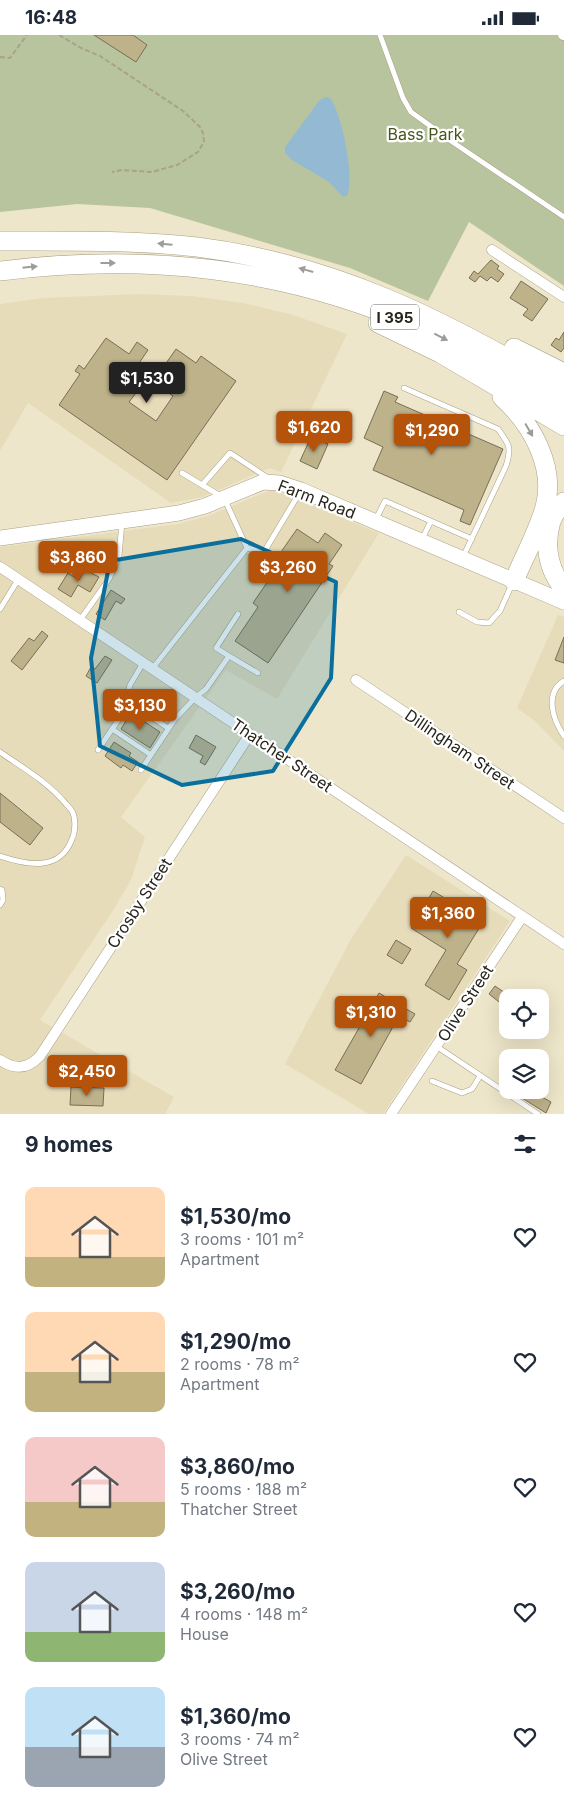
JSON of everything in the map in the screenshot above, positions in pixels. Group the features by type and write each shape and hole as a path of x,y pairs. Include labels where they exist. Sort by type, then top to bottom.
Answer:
{"highway":[{"path":"0,241 72,241"},
{"name":"I 395","path":"0,247 72,241 136,242 222,251 284,264 352,284 411,308 454,329 564,391"},
{"name":"I 395","path":"0,271 60,264 148,263 210,269 302,286 390,315 459,347 564,408"},
{"path":"210,269 286,289 351,312 407,337 455,362 564,426"},
{"path":"352,284 450,319 564,373"},
{"path":"455,362 494,390 517,412 532,434 544,464 547,483 545,505 514,581"},
{"path":"514,581 524,573 530,564 553,518 564,502"},
{"path":"553,518 548,540 549,559 554,573 564,589"}],"street":[{"path":"492,250 564,297"},
{"name":"Farm Road","path":"0,538 189,511 258,483 274,482 302,490 564,602"},
{"name":"Thatcher Street","path":"0,567 564,944"},
{"name":"Dillingham Street","path":"356,680 564,818"},
{"name":"Crosby Street","path":"0,1060 14,1067 23,1067 33,1064 40,1056 250,733"},
{"name":"Olive Street","path":"391,1114 522,917"}],"lane":[{"path":"380,35 403,98 411,112 564,217"},
{"path":"404,388 498,429 507,442 510,453 506,465 463,559"},
{"path":"202,485 230,453 274,482"},
{"path":"182,473 224,498 248,548"},
{"path":"248,548 264,552 302,490"},
{"path":"375,521 385,501 472,539"},
{"path":"421,541 431,521"},
{"path":"80,620 109,579 119,556 122,522"},
{"path":"152,669 248,548"},
{"path":"0,609 18,580"},
{"path":"459,612 478,623 489,623 500,611 514,581"},
{"path":"238,614 216,647 258,673"},
{"path":"141,770 178,715 206,689 229,656"},
{"path":"98,750 123,713 130,685 143,663"},
{"path":"564,681 554,692 551,710 564,736"},
{"path":"126,701 168,729"},
{"path":"112,729 151,755"},
{"path":"0,752 55,790 73,813 74,826 73,837 67,852 51,863 28,864 0,856"},
{"path":"0,889 2,890 3,900 0,905"},
{"path":"436,1046 538,1114"},
{"path":"432,1081 462,1093 472,1089 480,1075"}],"path":[{"path":"0,57 10,58 27,35"},
{"path":"59,35 81,48 100,55 183,111 200,127 203,133 204,142 198,152 177,165 152,172 122,170 112,172"}],"highlighted area":[{"path":"241,539 336,582 331,678 273,771 182,785 100,746 91,658 110,561"}],"shaded area":[{"path":"139,294 192,296 243,303 290,314 347,334 281,472 269,468 202,497 171,503 28,403 0,451 0,304 43,298"},
{"path":"273,489 379,533 277,699 226,670 121,817 145,837 131,880 112,912 40,1020 174,1097 165,1114 0,1114 0,547 178,524 208,516"},
{"path":"558,615 564,617 564,751 535,721 517,708"},
{"path":"406,855 510,921 383,1114 369,1114 285,1064 351,939"}],"green space":[{"name":"Bass Park","path":"0,35 564,35 564,286 469,222 428,301 350,268 150,208 77,204 0,212"}],"water":[{"path":"325,97 330,98 335,106 346,146 349,187 347,196 343,197 329,182 292,160 285,153 285,147 319,101"}],"building":[{"path":"94,35 133,35 147,45 136,62"},
{"path":"491,260 499,266 497,269 504,274 498,282 491,277 487,281 480,276 475,282 469,278 474,271 478,274"},
{"path":"521,281 548,299 532,321 523,315 528,309 510,298"},
{"path":"564,332 564,348 561,352 551,345 556,338 559,340"},
{"path":"106,338 129,354 137,342 148,350 124,385 136,393 129,402 156,421 173,396 153,382 176,349 196,363 201,356 236,381 167,480 59,405 80,374 75,371 79,365 84,369"},
{"path":"384,391 398,397 395,402 503,449 470,525 460,521 464,510 373,470 383,447 364,438"},
{"path":"311,437 328,444 317,469 300,461"},
{"path":"297,529 318,543 325,533 342,545 329,564 333,566 268,663 235,641 258,607 253,603 286,555 281,552"},
{"path":"85,570 99,577 90,592 78,585 71,597 58,589 68,573 79,580"},
{"path":"111,590 125,599 121,604 116,601 105,620 96,614"},
{"path":"42,631 48,636 22,670 11,661 29,638 34,641"},
{"path":"564,637 564,663 555,660"},
{"path":"105,656 112,660 97,683 86,676 91,667 95,669"},
{"path":"131,713 160,732 150,748 121,729"},
{"path":"196,735 216,747 205,765 200,762 203,756 189,748"},
{"path":"114,742 131,753 129,756 138,762 132,771 123,765 121,768 105,756"},
{"path":"0,793 43,828 30,845 0,822"},
{"path":"433,891 458,906 461,901 486,917 457,964 467,970 449,1000 425,985 446,950 411,928"},
{"path":"396,940 411,949 402,964 387,955"},
{"path":"495,986 499,989 499,1002 489,994"},
{"path":"379,993 415,1014 410,1022 399,1016 361,1084 335,1070"},
{"path":"71,1087 104,1088 103,1106 70,1105"},
{"path":"524,1099 546,1099 551,1102 546,1113"}]}
